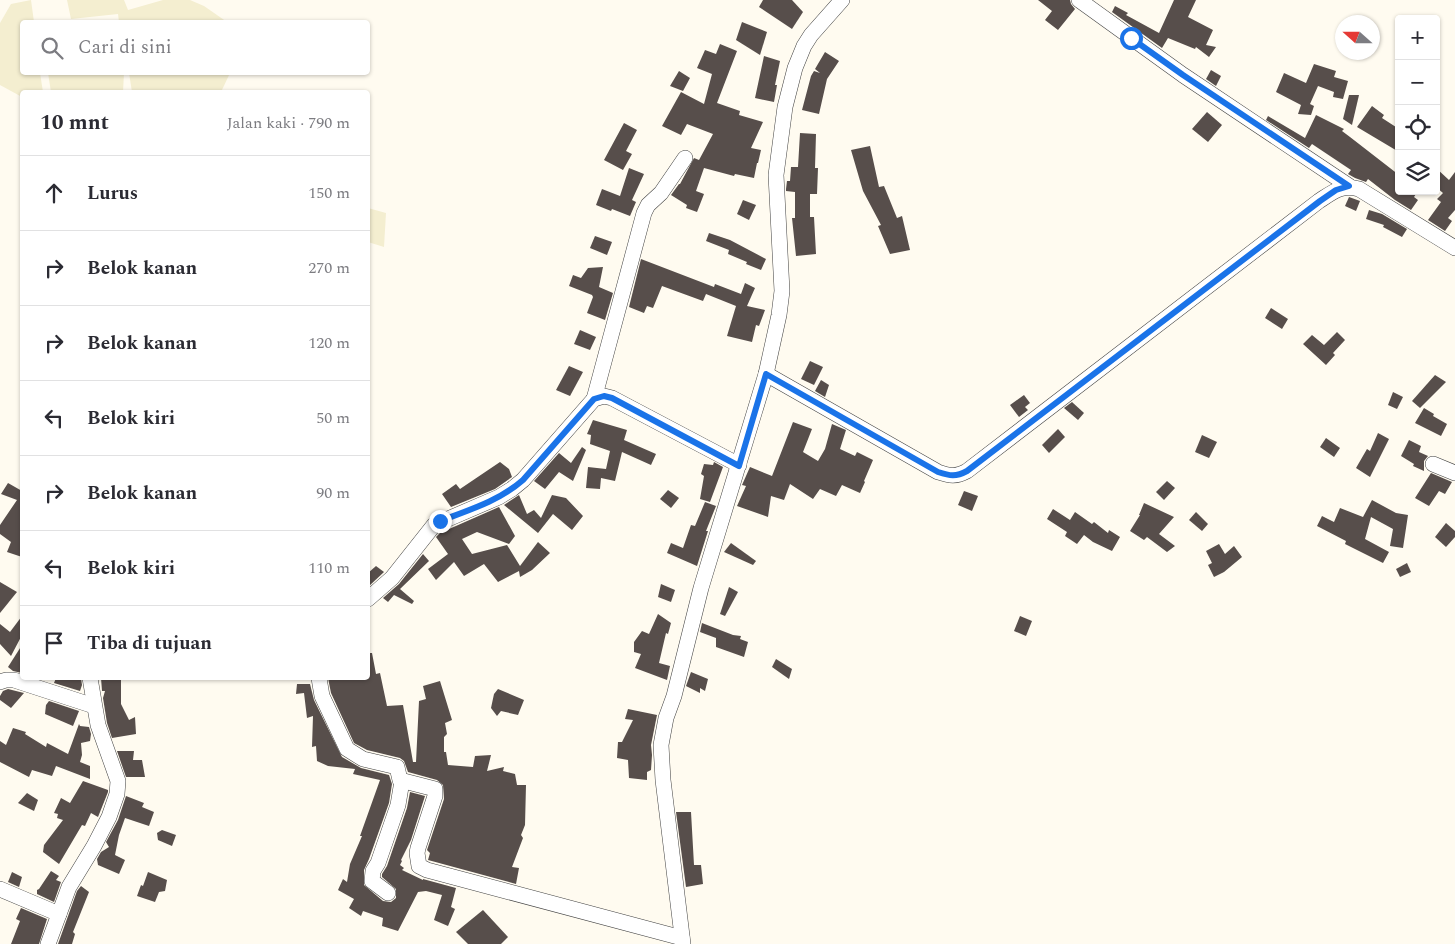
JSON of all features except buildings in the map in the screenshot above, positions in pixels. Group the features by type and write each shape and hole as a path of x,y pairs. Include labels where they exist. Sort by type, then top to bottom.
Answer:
{"street":[{"path":"320,680 322,696 347,749 352,754 363,759 397,767 399,779 402,781 435,789 435,796 417,853 419,866 683,941 663,780 661,746 666,718 674,696 701,588 766,374 779,315 782,291 776,175 782,118 795,68 804,46 811,35 842,0"},
{"path":"1079,0 1183,75 1349,186 1365,193 1455,248"},
{"path":"370,597 392,578 434,525 499,497 523,480 594,399 644,213 648,205 661,193 685,158"},
{"path":"766,374 938,472 958,476 1320,201 1336,190 1349,186"},
{"path":"594,399 604,396 612,398 739,466"},
{"path":"1433,464 1455,473"},
{"path":"0,682 14,680 94,706"},
{"path":"48,944 69,887 94,846 117,794 118,781 98,725 90,680"},
{"path":"388,893 372,881 373,871 378,863 398,805 402,781"},
{"path":"0,889 59,914"}],"shaded area":[{"path":"31,0 34,20 20,20 20,75 40,75 43,90 20,90 20,96 0,85 0,23 11,4"},
{"path":"67,0 124,0 128,10 163,0 190,0 204,6 224,20 119,20 118,14 71,19"},
{"path":"48,75 124,75 123,90 51,90"},
{"path":"129,75 229,75 222,90 132,90"},
{"path":"370,209 386,213 384,247 370,243"}],"route":[{"path":"440,521 499,497 512,489 523,480 594,399 604,396 612,398 739,466 766,374 938,472 958,476 1320,201 1336,190 1349,186 1131,38"}]}
